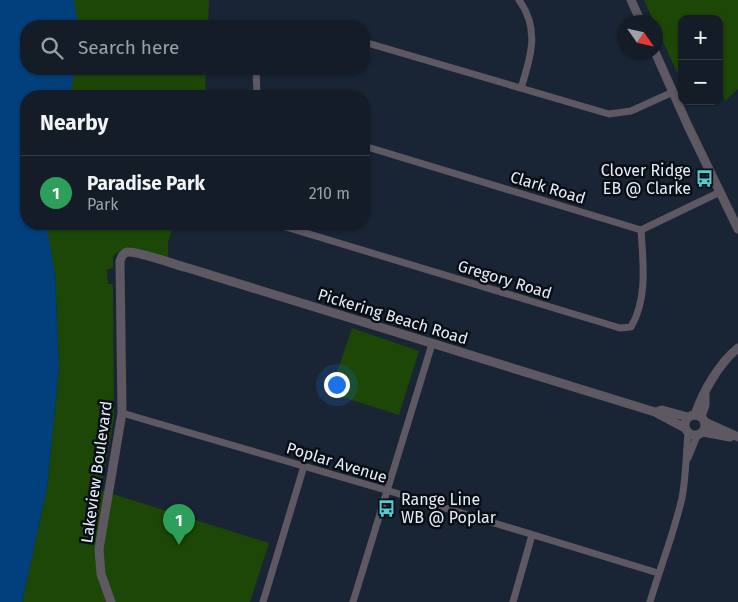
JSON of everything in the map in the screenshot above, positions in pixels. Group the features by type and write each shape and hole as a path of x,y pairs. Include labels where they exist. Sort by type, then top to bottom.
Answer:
{"street":[{"path":"519,0 530,20 532,40 530,60 520,88"},
{"path":"631,0 638,15"},
{"path":"370,44 609,114 631,111 673,92"},
{"path":"658,60 738,229"},
{"path":"256,75 257,90"},
{"name":"Clark Road","path":"370,148 642,230"},
{"path":"642,230 720,192"},
{"name":"Gregory Road","path":"296,230 620,328 631,327 638,315 643,289 642,230"},
{"name":"Pickering Beach Road","path":"122,256 131,252 170,263 656,412 693,432 732,438 738,437"},
{"name":"Lakeview Boulevard","path":"111,602 102,574 99,549 122,413 120,260 122,256"},
{"path":"354,602 432,344"},
{"path":"650,602 682,498 687,459 697,418 705,406 705,394 721,366 738,348"},
{"name":"Pickering Beach Road","path":"656,412 662,410 697,418 738,437"},
{"name":"Poplar Avenue","path":"122,413 658,573"},
{"path":"693,432 686,421 697,418"},
{"path":"262,602 304,466"},
{"path":"513,602 532,535"}],"green space":[{"path":"72,0 209,0 208,20 72,20"},
{"path":"644,0 738,0 738,89 725,101 723,96 723,15 678,15 678,74 663,42 663,15 651,15"},
{"path":"72,75 206,75 205,90 71,90"},
{"path":"47,230 172,230 168,242 168,259 139,249 125,249 113,257 113,268 107,269 108,284 113,284 114,417 100,490 269,543 250,602 22,602 47,488 59,368 55,275"},
{"path":"352,328 419,351 399,415 330,393"}],"water":[{"path":"0,0 74,0 77,20 20,20 20,75 74,75 71,90 20,90 20,230 48,230 55,275 59,368 47,488 22,602 0,602"}],"place":[{"name":"Clover Ridge EB @ Clarke","path":"705,179"},
{"name":"Range Line WB @ Poplar","path":"387,508"},
{"name":"Paradise Park","path":"179,545"}]}
